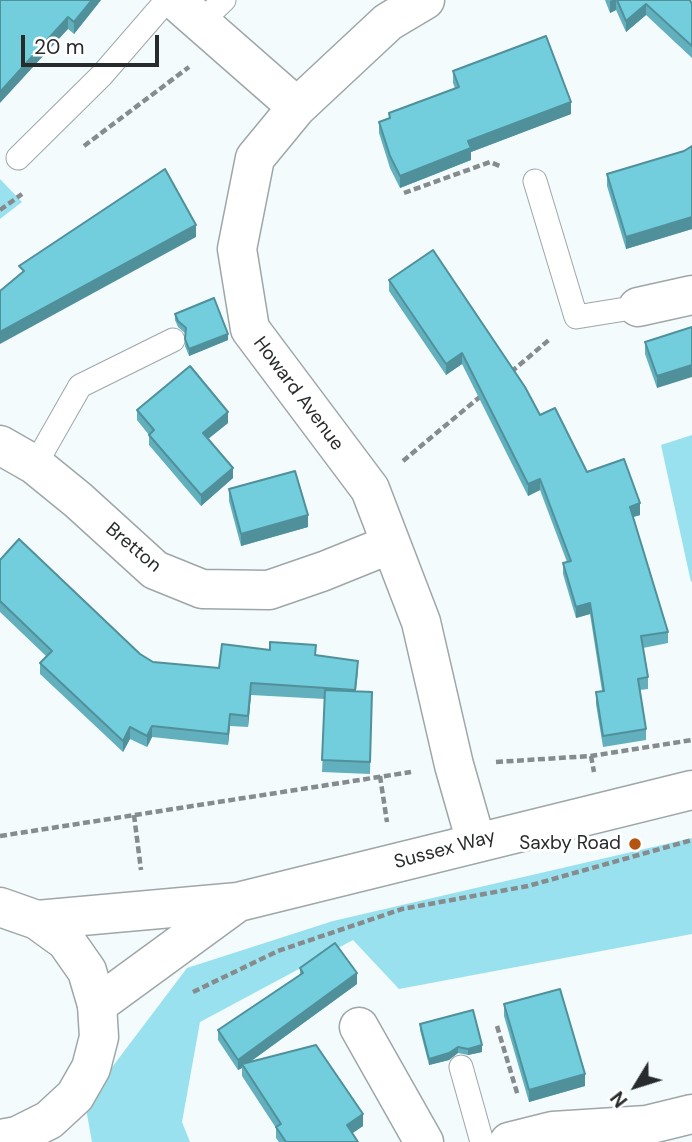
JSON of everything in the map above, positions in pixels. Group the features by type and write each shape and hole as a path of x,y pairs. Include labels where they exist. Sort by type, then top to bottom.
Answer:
{"street":[{"name":"Howard Avenue","path":"425,0 388,22 297,107 255,158 237,249 250,329 370,489 421,622 454,765 476,842"},
{"path":"206,16 297,107"},
{"path":"638,307 692,295"},
{"name":"Bretton","path":"12,459 78,500 155,570 202,589 269,590 391,544"},
{"name":"Sussex Way","path":"37,920 238,902 692,790"},
{"name":"Sussex Way","path":"97,1005 238,902"},
{"path":"0,907 37,920 66,941 87,971 97,1005 99,1037 91,1068 75,1096 55,1142"},
{"path":"359,1027 424,1142"},
{"path":"0,1139 17,1136 49,1121 75,1096"},
{"path":"520,1139 553,1131 647,1125 692,1114"}],"lane":[{"path":"18,158 103,75 167,0"},
{"path":"535,181 576,317 638,307"},
{"path":"12,459 80,386 173,340"},
{"path":"461,1067 482,1142"}],"path":[{"path":"75,154 206,16"},
{"path":"404,193 490,162 535,181"},
{"path":"0,210 32,186"},
{"path":"504,377 576,317"},
{"path":"370,489 483,394"},
{"path":"0,836 454,765 590,756 692,740"},
{"path":"615,862 692,840"},
{"path":"497,1026 520,1139"}],"shaded area":[{"path":"0,179 22,202 0,219"},
{"path":"692,435 692,581 691,582 661,445"},
{"path":"692,838 692,934 399,989 353,940 200,1022 182,1122 190,1142 92,1142 85,1103 187,968 333,921"}],"building":[{"path":"0,0 92,0 74,22 68,17 0,92"},
{"path":"617,0 690,0 692,46 646,4 626,21"},
{"path":"546,36 571,102 468,141 471,148 400,176 379,122 390,118 389,113 459,87 453,71"},
{"path":"692,146 692,217 626,237 607,174 684,151"},
{"path":"165,169 196,225 0,332 0,291 24,271 19,266"},
{"path":"433,250 525,387 540,415 555,408 587,472 624,459 640,503 630,507 668,632 641,636 648,677 638,679 646,729 603,736 596,692 604,691 590,603 576,607 563,563 571,561 540,479 528,484 462,353 446,364 389,280"},
{"path":"214,298 228,334 189,349 185,339 186,328 175,314"},
{"path":"692,327 692,365 657,376 645,342"},
{"path":"190,366 228,412 203,433 233,468 201,495 149,435 154,430 137,410"},
{"path":"295,471 308,515 241,534 229,489"},
{"path":"19,539 140,654 153,662 219,668 222,644 270,650 270,642 316,645 315,655 358,661 355,690 251,683 248,716 230,714 228,734 152,726 147,736 130,727 123,741 40,663 52,651 0,601 0,560"},
{"path":"325,690 372,692 370,762 322,760"},
{"path":"335,943 357,973 238,1060 218,1030 303,973 300,968"},
{"path":"560,989 585,1074 529,1090 504,1004"},
{"path":"473,1010 482,1045 468,1049 458,1047 449,1053 429,1059 420,1024"},
{"path":"316,1045 363,1114 347,1125 358,1142 286,1142 276,1127 281,1124 242,1064"}],"place":[{"name":"Saxby Road","path":"635,844"}]}
